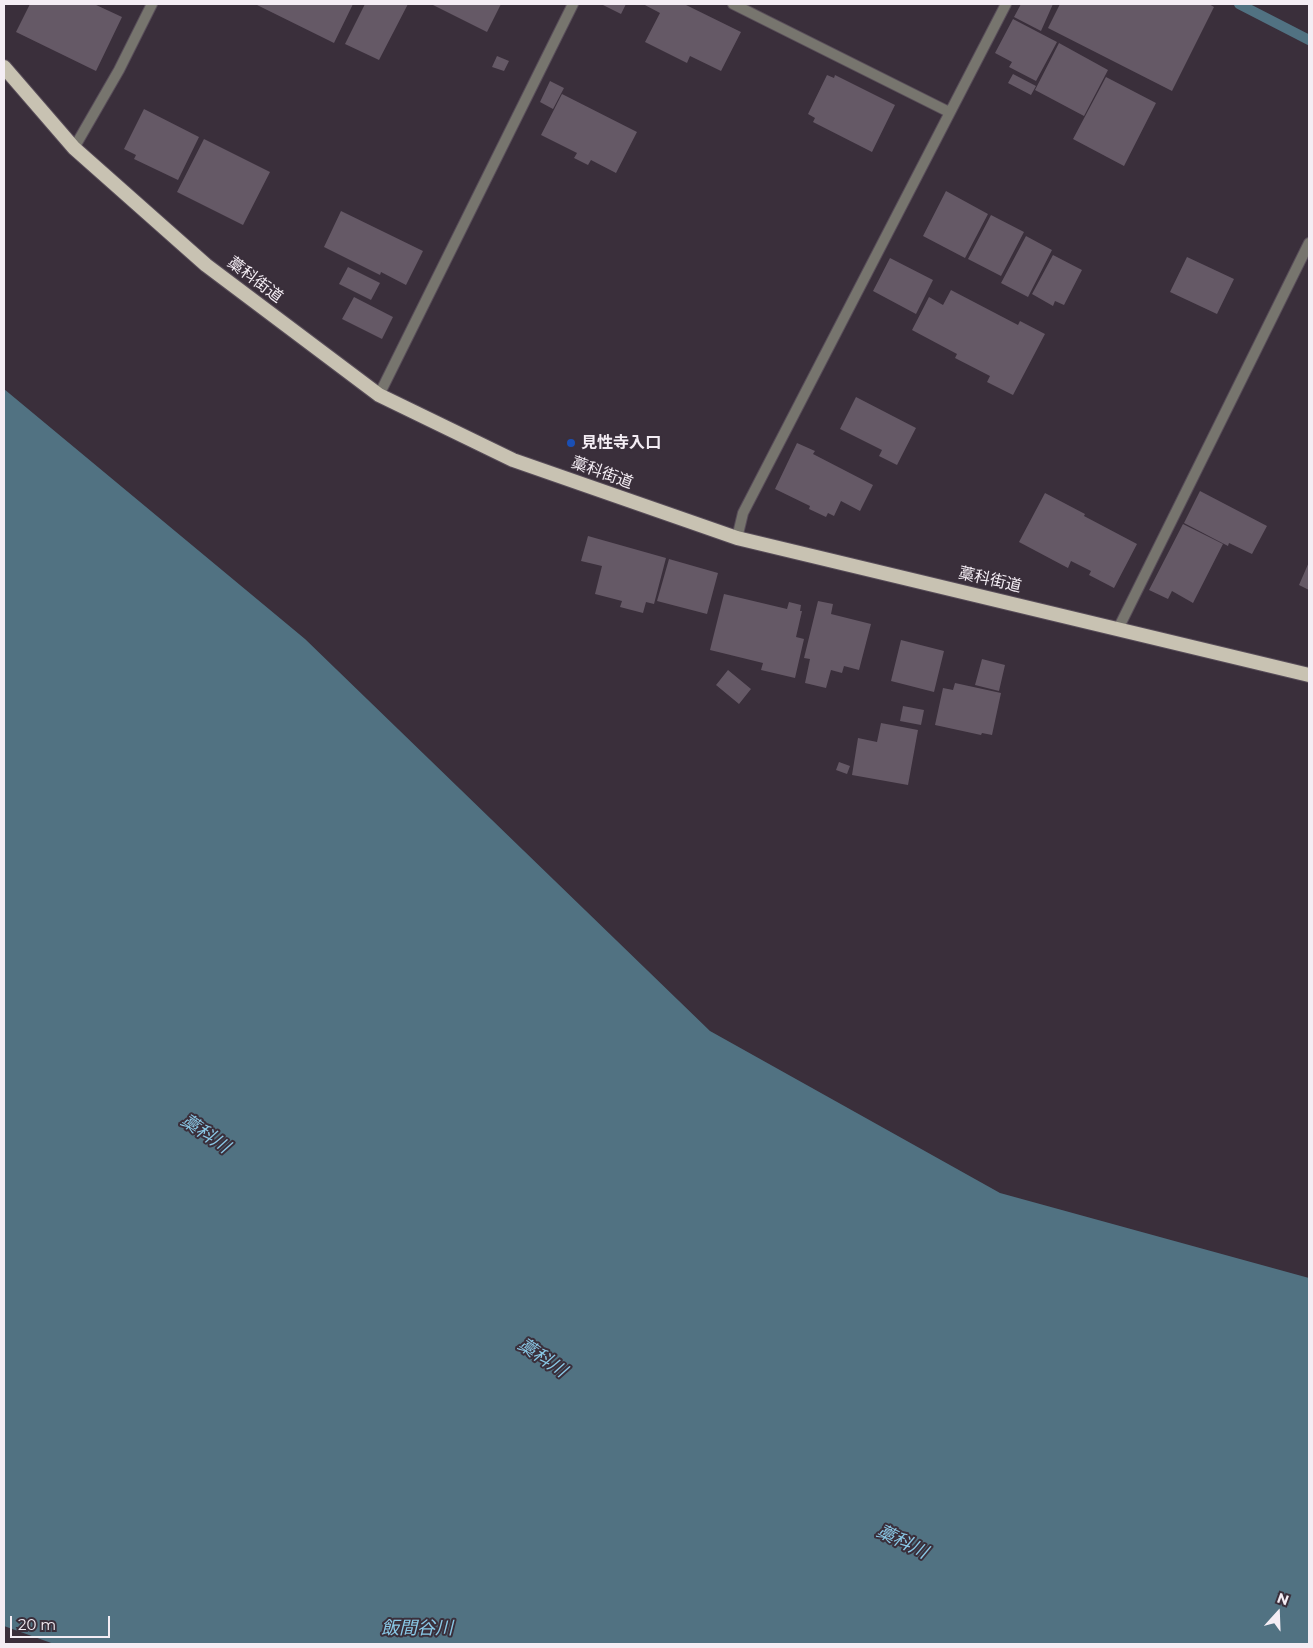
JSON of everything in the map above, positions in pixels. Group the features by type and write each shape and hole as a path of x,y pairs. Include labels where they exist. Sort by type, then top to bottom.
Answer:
{"highway":[{"name":"藁科街道","path":"4,67 74,148 206,265 379,395 513,460 737,538 1309,675"}],"street":[{"path":"74,148 119,70 152,4"},
{"path":"379,395 573,4"},
{"path":"733,4 949,112"},
{"path":"737,538 743,513 1006,4"},
{"path":"1118,629 1309,243"}],"water":[{"path":"4,389 305,639 710,1031 1000,1193 1309,1278 1309,1644 54,1644 4,1626"}],"building":[{"path":"30,4 94,4 122,17 96,71 16,32"},
{"path":"255,4 353,4 334,43"},
{"path":"365,4 408,4 379,60 345,44"},
{"path":"431,4 501,4 487,32"},
{"path":"601,4 626,4 621,14"},
{"path":"643,4 684,4 741,32 721,71 690,56 687,63 645,42 660,13"},
{"path":"1021,4 1053,4 1041,31 1014,17"},
{"path":"1060,4 1209,4 1214,7 1172,91 1048,28"},
{"path":"1013,19 1057,42 1036,81 1009,67 1012,62 995,53"},
{"path":"1059,43 1108,70 1084,116 1035,90"},
{"path":"497,56 509,61 504,71 492,67"},
{"path":"1013,74 1036,86 1031,95 1008,83"},
{"path":"827,75 834,78 835,75 895,105 872,152 813,122 815,118 808,114"},
{"path":"1106,77 1156,103 1124,166 1073,139"},
{"path":"550,81 564,88 553,109 540,102"},
{"path":"562,94 637,132 616,173 591,160 588,165 574,158 577,153 541,135"},
{"path":"144,109 199,137 178,180 134,159 136,155 124,149"},
{"path":"204,139 270,172 243,225 177,192"},
{"path":"946,191 988,214 965,258 923,236"},
{"path":"341,211 423,251 406,285 381,272 380,275 324,247"},
{"path":"991,215 1024,232 1001,276 968,259"},
{"path":"1026,236 1052,250 1028,297 1001,283"},
{"path":"1053,255 1082,270 1064,305 1055,301 1053,306 1032,294"},
{"path":"1187,257 1234,279 1217,314 1170,292"},
{"path":"890,258 933,280 916,314 873,291"},
{"path":"348,267 380,283 371,300 339,284"},
{"path":"951,290 1018,325 1020,321 1045,334 1013,395 987,382 990,376 955,358 957,354 912,330 929,297 943,305"},
{"path":"354,297 393,317 382,339 342,319"},
{"path":"856,397 916,428 897,465 879,456 882,450 840,429"},
{"path":"797,443 815,451 813,454 873,485 860,511 841,501 834,516 828,513 826,517 809,509 810,506 775,489"},
{"path":"1200,491 1267,526 1252,554 1229,543 1228,546 1184,523"},
{"path":"1045,493 1137,544 1114,588 1089,575 1091,571 1071,561 1068,568 1019,542"},
{"path":"1183,524 1223,544 1193,603 1172,591 1168,599 1149,590"},
{"path":"588,536 666,558 654,604 646,602 643,613 620,607 622,601 595,594 602,566 581,561"},
{"path":"669,559 718,573 707,614 657,601"},
{"path":"1309,562 1309,590 1299,585"},
{"path":"724,594 787,609 789,602 801,605 800,611 802,611 796,637 804,639 795,678 761,670 763,663 710,650"},
{"path":"818,601 833,604 831,614 871,624 859,670 844,666 842,673 831,670 826,688 805,683 810,659 804,658"},
{"path":"901,640 944,651 934,692 891,681"},
{"path":"982,659 1005,665 999,691 975,685"},
{"path":"728,670 751,689 739,704 716,685"},
{"path":"955,683 1001,693 992,735 982,733 981,735 935,725 943,688 953,690"},
{"path":"903,706 924,710 921,725 900,721"},
{"path":"881,723 918,730 908,785 852,775 858,738 877,742"},
{"path":"839,762 850,766 847,774 836,770"}],"waterway":[{"path":"1239,4 1309,40"}],"place":[{"name":"見性寺入口","path":"571,443"}],"water label":[{"name":"藁科川","path":"205,1134"},
{"name":"藁科川","path":"542,1358"},
{"name":"藁科川","path":"902,1542"},
{"name":"飯間谷川","path":"417,1629"}]}
